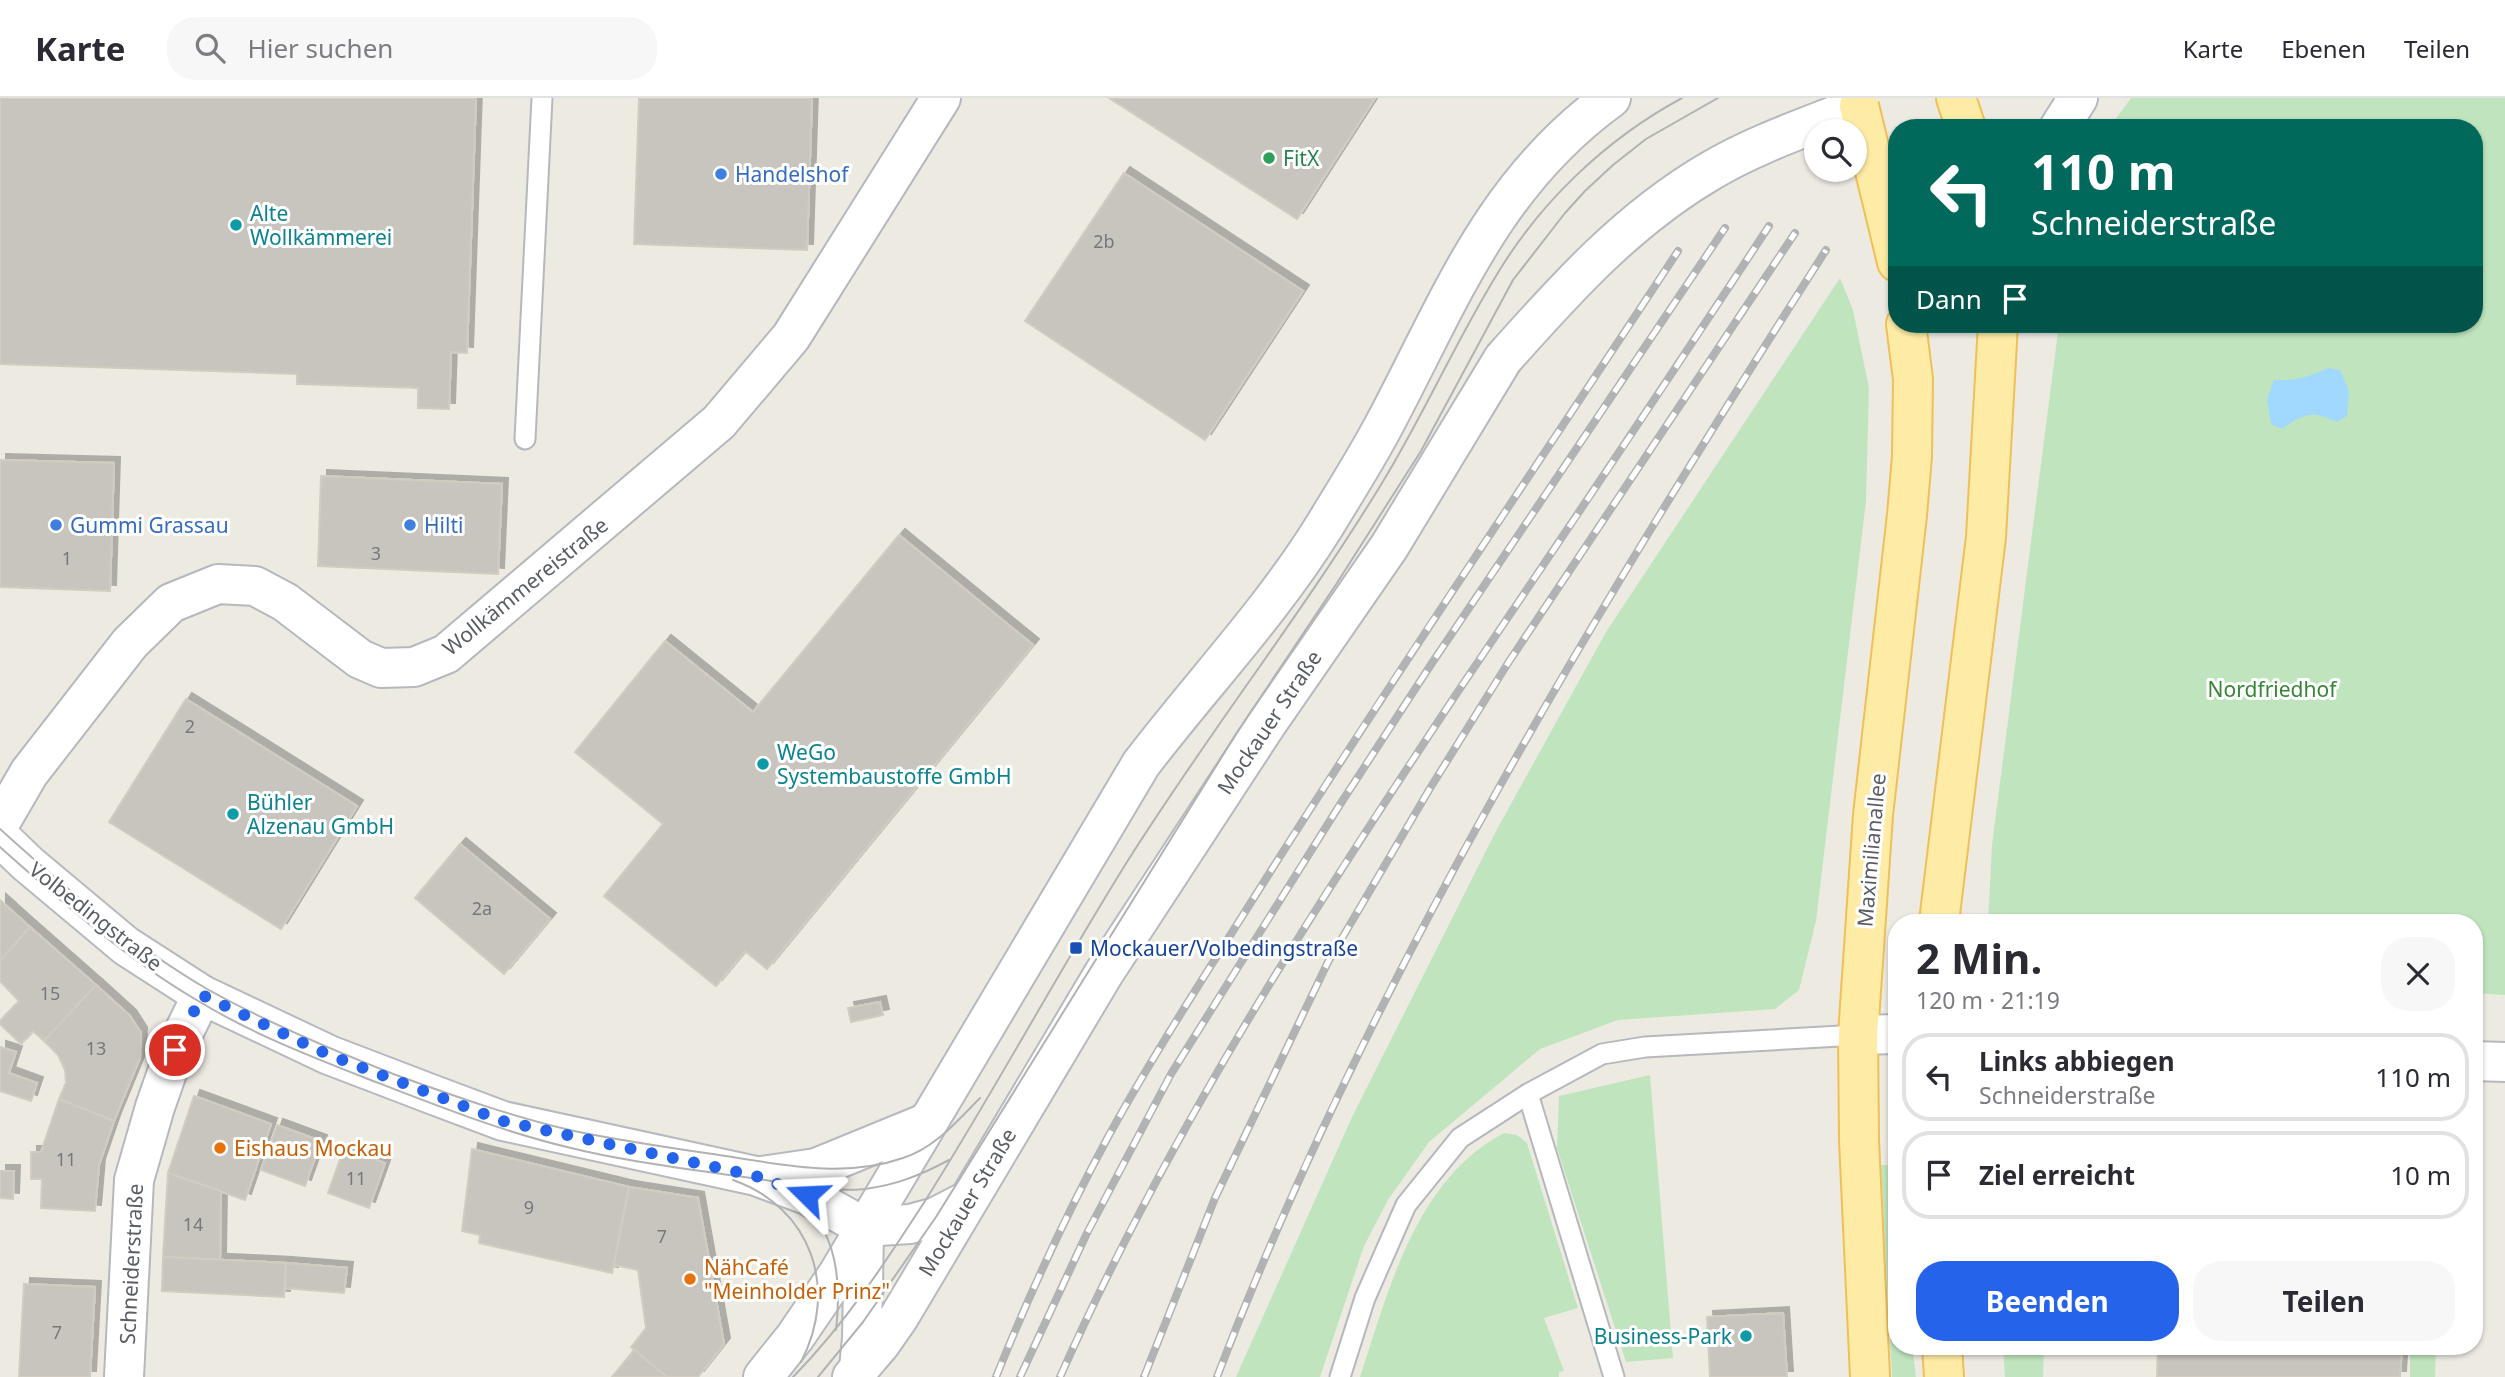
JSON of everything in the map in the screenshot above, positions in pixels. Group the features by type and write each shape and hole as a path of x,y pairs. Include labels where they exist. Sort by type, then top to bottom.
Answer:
{"main road":[{"name":"Wollkämmereistraße","path":"0,823 29,773 130,643 172,603 218,584 255,586 285,602 360,659 381,668 414,667 446,654 719,422 791,337 941,98"},
{"path":"763,1377 795,1338 838,1274 1141,764 1188,702 1255,624 1323,528 1384,426 1435,324 1492,223 1522,180 1558,143 1611,98"},
{"path":"1956,98 1963,119"},
{"path":"2065,119 2078,98"},
{"path":"1866,101 1888,215"},
{"name":"Mockauer Straße","path":"855,1373 899,1317 1104,974 1266,725 1389,547 1503,359 1569,284 1616,240 1669,197 1713,169 1866,101"},
{"name":"Maximilianallee","path":"1870,1377 1859,1140 1858,1035 1873,815 1912,456 1913,379 1907,333"},
{"path":"1940,914 1986,537 1997,333"},
{"name":"Volbedingstraße","path":"0,837 28,864 126,946 202,995 329,1055 503,1121 756,1176 807,1195 864,1227"},
{"name":"Schneiderstraße","path":"124,1377 134,1180 175,1050 202,995"},
{"path":"1858,1035 1888,1034"},
{"path":"2483,1061 2505,1062"},
{"path":"756,1176 816,1168 926,1124"},
{"path":"864,1227 910,1224 936,1217 967,1201"},
{"path":"855,1373 862,1338 864,1227"},
{"path":"1943,1355 1944,1377"}],"lane":[{"path":"525,439 542,98"},
{"path":"1340,1377 1365,1298 1406,1205 1460,1138 1528,1094 1602,1054 1645,1047 1858,1035"},
{"path":"1528,1094 1606,1343 1614,1377"}],"green space":[{"name":"Nordfriedhof","path":"2131,98 2505,98 2505,995 2483,994 2483,914 1988,914 1992,845 2058,333 2483,333 2483,119 2116,119"},
{"path":"1840,278 1853,310 1869,388 1866,501 1816,921 1799,990 1775,1009 1618,1020 1540,1049 1429,1142 1388,1200 1364,1246 1320,1377 1236,1377 1352,1117 1496,831 1606,632"},
{"path":"1650,1075 1673,1358 1626,1362 1557,1148 1559,1096"},
{"path":"1504,1133 1517,1135 1527,1143 1578,1308 1544,1318 1564,1371 1559,1372 1559,1377 1360,1377 1395,1273 1427,1207 1448,1178 1474,1153"},
{"path":"1881,1165 1888,1165 1888,1300"},
{"path":"1891,1355 1913,1355 1916,1377 1892,1377"},
{"path":"2004,1355 2044,1355 2043,1377 2005,1377"},
{"path":"2410,1355 2436,1355 2435,1377 2410,1377"}],"water":[{"path":"2328,368 2340,370 2349,391 2347,416 2337,422 2308,415 2282,429 2271,424 2267,400 2274,380 2302,378"}],"building":[{"name":"Alte Wollkämmerei","path":"0,98 476,98 467,353 451,352 449,409 418,408 418,388 297,384 297,374 0,364"},
{"path":"639,98 812,98 807,250 634,244"},
{"name":"FitX","path":"1109,98 1375,98 1297,219"},
{"path":"1124,173 1303,291 1205,440 1025,321"},
{"name":"Gummi Grassau","path":"0,460 114,463 110,591 0,587"},
{"name":"Hilti","path":"321,476 502,484 498,574 318,566"},
{"name":"WeGo Systembaustoffe GmbH","path":"899,535 1033,645 767,969 745,951 716,986 604,896 663,824 575,752 665,641 753,712"},
{"name":"Bühler Alzenau GmbH","path":"186,699 357,806 281,929 109,822"},
{"path":"460,844 550,919 504,974 415,898"},
{"path":"0,900 30,927 0,961"},
{"path":"30,927 96,985 44,1041 33,1031 21,1044 0,1024 19,1001 0,981 0,961"},
{"path":"96,985 130,1016 141,1033 140,1058 114,1121 59,1099 66,1083 65,1070 58,1055 44,1041"},
{"path":"880,1002 883,1015 851,1022 848,1008"},
{"path":"0,1047 16,1052 9,1073 37,1083 31,1101 0,1091"},
{"name":"Eishaus Mockau","path":"194,1096 271,1124 245,1200 168,1173"},
{"path":"59,1099 114,1121 99,1165 95,1211 41,1208 42,1179 31,1179 31,1152 41,1152"},
{"path":"277,1125 321,1141 305,1186 261,1170"},
{"path":"344,1148 385,1163 369,1208 328,1193"},
{"path":"472,1149 629,1187 612,1273 479,1243 480,1235 462,1231"},
{"path":"0,1171 14,1171 13,1199 0,1198"},
{"path":"168,1173 221,1191 220,1260 163,1257"},
{"path":"629,1187 698,1198 724,1344 698,1377 667,1377 631,1347 646,1328 638,1270 614,1265"},
{"path":"163,1257 286,1263 284,1297 162,1291"},
{"path":"286,1263 347,1268 344,1293 285,1288"},
{"path":"24,1284 95,1287 90,1377 19,1377"},
{"name":"Business-Park","path":"1783,1313 1787,1377 1710,1377 1707,1317"},
{"path":"634,1350 667,1377 612,1377"},
{"path":"2158,1355 2401,1355 2400,1377 2157,1377"}],"tram line":[{"path":"793,1377 847,1314 925,1201 1127,862 1320,579 1382,483 1481,301 1514,249 1554,198 1601,153 1654,114 1682,98"},
{"path":"818,1377 863,1322 936,1217 1236,734 1421,451 1513,280 1565,213 1613,165 1646,139 1718,98"},
{"path":"0,829 99,914 152,954 207,989 277,1025 372,1066 529,1119 610,1138 765,1162 811,1168 858,1168 903,1158 925,1148 945,1133 980,1098"},
{"path":"0,847 121,949 173,986 219,1013 259,1034 321,1060 489,1124 588,1152 835,1190 887,1185 918,1175 949,1160"},
{"path":"733,1180 760,1193 782,1210 799,1231 811,1254 817,1280 818,1307 812,1334 801,1362"},
{"path":"783,1184 814,1214 831,1249 838,1288 836,1330"}],"railway":[{"path":"1060,1377 1147,1198 1195,1111 1297,940 1404,773 1769,226"},
{"path":"1020,1377 1087,1233 1171,1074 1432,663 1725,228"},
{"path":"1144,1377 1215,1198 1328,962 1429,790 1508,663 1795,233"},
{"path":"1217,1377 1277,1230 1344,1084 1416,941 1573,659 1826,250"},
{"path":"996,1377 1077,1196 1166,1038 1368,720 1678,251"}],"place":[{"name":"FitX","path":"1269,158"},
{"name":"Handelshof","path":"721,174"},
{"name":"Alte Wollkämmerei","path":"236,225"},
{"name":"Gummi Grassau","path":"56,525"},
{"name":"Hilti","path":"410,525"},
{"name":"WeGo Systembaustoffe GmbH","path":"763,764"},
{"name":"Bühler Alzenau GmbH","path":"233,814"},
{"name":"Mockauer/Volbedingstraße","path":"1076,948"},
{"name":"Eishaus Mockau","path":"220,1148"},
{"name":"NähCafé \"Meinholder Prinz\"","path":"690,1279"},
{"name":"Business-Park","path":"1746,1336"}],"route":[{"path":"175,1050 202,995 329,1055 503,1121 756,1176 807,1195"}]}
